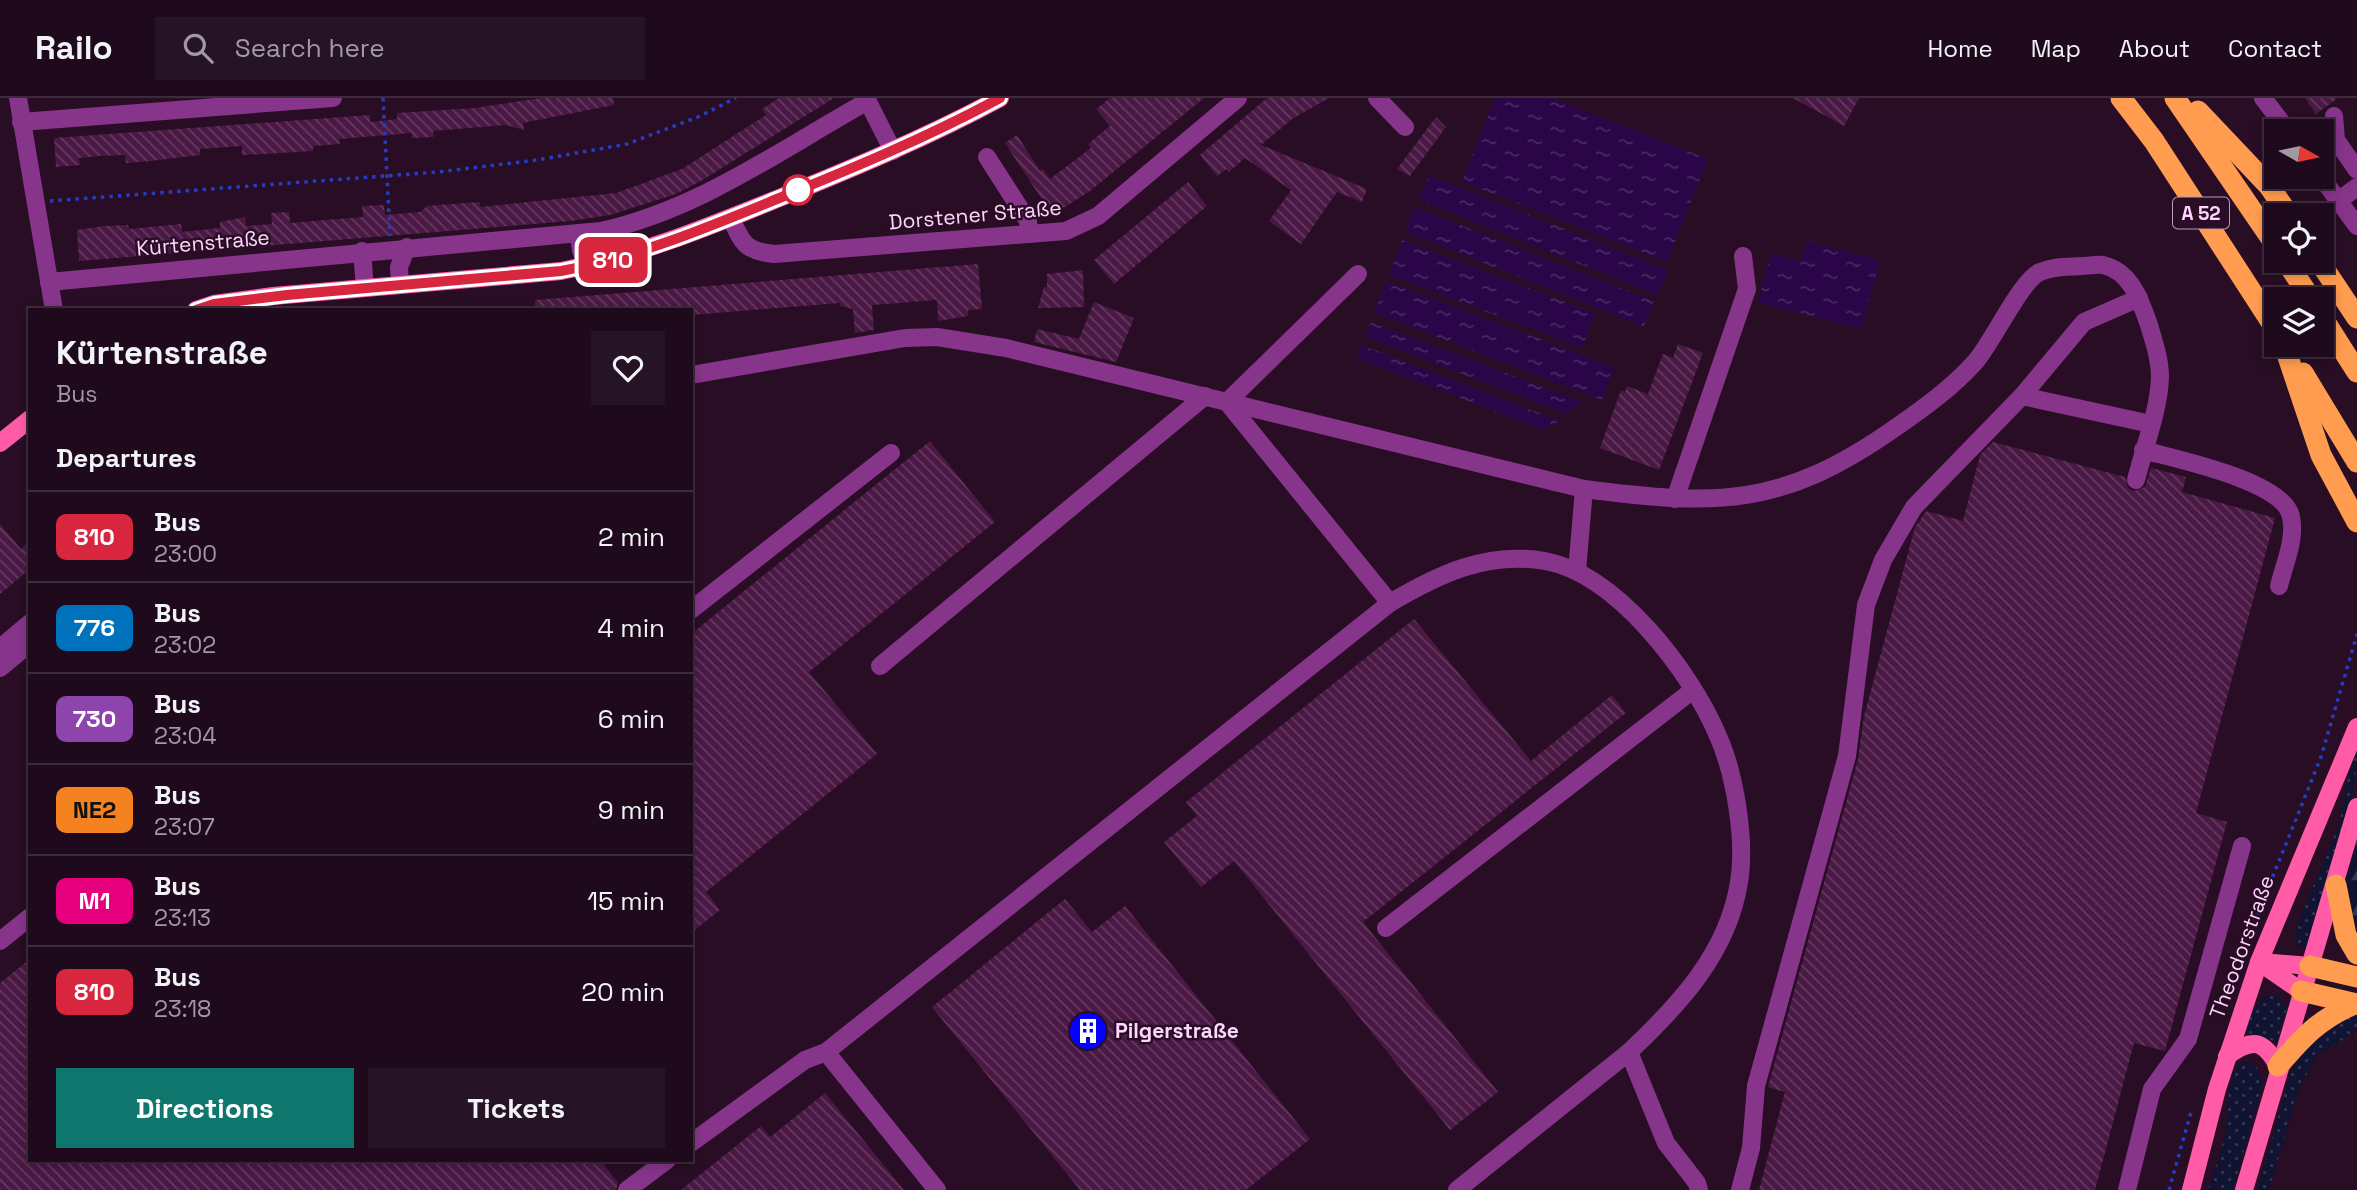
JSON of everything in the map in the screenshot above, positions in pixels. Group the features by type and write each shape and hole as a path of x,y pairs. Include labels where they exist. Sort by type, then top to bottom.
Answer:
{"highway":[{"name":"A 52","path":"2121,98 2154,141 2264,311"},
{"name":"A 52","path":"2175,98 2264,228"},
{"path":"2186,98 2269,186 2281,203"},
{"path":"2327,273 2357,318"},
{"path":"2334,336 2357,372"},
{"path":"2289,357 2320,455 2357,522"},
{"path":"2292,357 2357,463"},
{"path":"2336,885 2346,935 2357,954"},
{"path":"2310,966 2357,977"},
{"path":"2301,991 2356,1004"},
{"path":"2278,1066 2313,1027 2326,1017 2356,1004"}],"main road":[{"path":"202,308 214,304 590,266 652,249 731,218 892,151 1000,98"},
{"path":"0,443 28,421"},
{"name":"Theodorstraße","path":"2191,1190 2227,1056 2259,962 2357,727"},
{"path":"2244,1190 2278,1066 2336,885 2357,807"},
{"path":"2259,962 2310,966"},
{"path":"2259,962 2301,991"},
{"path":"2227,1056 2242,1045 2258,1044 2271,1053 2278,1066"}],"street":[{"path":"18,98 54,308"},
{"path":"22,122 333,98"},
{"name":"Dorstener Straße","path":"731,218 740,239 751,250 774,254 1066,232 1083,226 1238,98"},
{"path":"1377,98 1405,127"},
{"path":"2263,98 2279,119"},
{"path":"867,100 892,151"},
{"name":"Kürtenstraße","path":"49,282 399,247 579,234 639,222 694,200 867,100"},
{"path":"2334,116 2336,140 2357,170"},
{"path":"988,157 1028,221 1029,234"},
{"path":"2338,201 2357,187"},
{"path":"2330,189 2357,226"},
{"path":"579,234 581,250 590,266"},
{"path":"399,247 400,285"},
{"path":"362,251 365,288"},
{"path":"1675,499 1747,289 1743,256"},
{"path":"693,375 905,338 937,337 1006,348 1584,489 1675,499 1729,499 1771,492 1813,478 1859,454 1923,409 1963,376 1992,342 2026,281 2038,272 2056,267 2103,265 2127,280 2139,298 2159,359 2160,379 2136,480"},
{"path":"1227,402 1358,274"},
{"path":"1740,1190 1755,1120 1756,1086 1847,756 1866,606 1883,560 1914,506 2022,396 2084,323 2139,298"},
{"path":"880,666 1205,396"},
{"path":"2022,396 2151,424"},
{"path":"1227,402 1390,603"},
{"path":"2143,450 2250,482 2276,495 2291,514 2292,532 2279,586"},
{"path":"693,608 891,453"},
{"path":"1577,571 1584,489"},
{"path":"693,1142 805,1060 826,1052 1390,603 1438,575 1474,563 1509,559 1546,561 1577,571 1598,583 1628,609 1662,648 1693,690 1718,736 1729,771 1737,813 1740,881 1728,925 1706,965 1675,1009 1629,1052 1457,1190"},
{"path":"0,648 28,632"},
{"path":"0,668 28,632"},
{"path":"1386,928 1693,690"},
{"path":"2127,1190 2152,1089 2188,1039 2242,846"},
{"path":"0,941 28,919"},
{"path":"826,1052 937,1190"},
{"path":"1629,1052 1666,1143 1697,1183 1699,1190"},
{"path":"627,1190 664,1162"}],"path":[{"path":"383,98 387,176 399,247"},
{"path":"35,203 387,176 537,160 617,146 665,131 736,98"}],"green space":[{"path":"2357,748 2352,796 2339,848 2307,946 2302,948 2297,946 2296,927 2340,822 2348,776"},
{"path":"2357,840 2357,943 2344,886"},
{"path":"2271,994 2279,995 2287,1008 2277,1042 2246,1032 2254,1010 2261,1000"},
{"path":"2357,1013 2357,1031 2318,1055 2300,1086 2269,1190 2258,1190 2293,1063 2314,1030"},
{"path":"2247,1061 2256,1065 2263,1081 2233,1190 2208,1190 2223,1141 2231,1080 2237,1065"}],"water":[{"path":"1495,98 1552,98 1708,159 1667,262 1462,182"},
{"path":"1429,175 1668,270 1657,295 1419,200"},
{"path":"1415,207 1654,301 1644,327 1405,232"},
{"path":"1402,240 1595,313 1582,348 1389,275"},
{"path":"1807,241 1880,260 1862,329 1758,302 1771,253 1801,261"},
{"path":"1386,281 1614,367 1602,400 1374,313"},
{"path":"1371,322 1583,402 1566,414 1366,337"},
{"path":"1361,345 1560,421 1542,430 1357,358"}],"building":[{"path":"541,98 613,98 614,105 523,123 524,130 506,125 433,131 434,137 412,138 412,133 339,139 340,144 313,146 313,151 281,153 242,155 242,146 200,149 200,155 126,163 125,155 99,156 79,158 80,165 56,167 54,138 370,115 370,122 397,119 397,113 475,108"},
{"path":"779,98 834,98 701,181 676,194 610,215 571,221 79,261 77,230 103,226 128,225 129,229 181,224 182,232 220,228 220,222 245,217 246,226 272,224 271,213 289,212 290,223 363,217 362,206 384,205 385,215 420,212 427,206 480,202 480,207 616,193 682,169 766,115 762,109"},
{"path":"1110,98 1204,98 1090,191 1052,215 1005,143 1017,135 1040,171 1043,169 1050,179 1091,148 1088,144 1110,126 1096,109"},
{"path":"1267,98 1329,98 1292,119 1261,145 1367,189 1362,202 1337,192 1301,244 1269,221 1291,190 1245,158 1229,172 1227,169 1217,176 1200,155"},
{"path":"1793,98 1859,98 1844,126"},
{"path":"2305,98 2338,98 2316,114"},
{"path":"1436,117 1446,127 1410,176 1397,169"},
{"path":"1188,182 1207,206 1114,284 1094,260"},
{"path":"978,264 982,309 968,310 968,316 938,321 937,300 872,305 874,330 855,333 853,309 840,306 840,303 693,315 693,308 535,308 535,300"},
{"path":"1083,270 1084,307 1038,308 1044,287 1047,287 1047,274"},
{"path":"1094,302 1134,318 1116,362 1034,342 1037,329 1079,339"},
{"path":"1678,344 1703,353 1659,470 1600,448 1621,390 1625,392 1627,386 1648,394 1663,354 1673,358"},
{"path":"930,441 995,522 809,672 877,754 706,892 720,910 693,931 693,632"},
{"path":"1993,442 2125,477 2128,488 2134,491 2145,487 2151,468 2186,477 2182,492 2275,518 2196,813 2227,822 2165,1051 2134,1043 2095,1190 1759,1190 1785,1092 1768,1087 1858,759 1864,716 1915,527 1926,511 1963,521 1980,455"},
{"path":"0,524 21,549 28,543 28,571 0,594"},
{"path":"1414,619 1531,761 1612,695 1626,713 1363,922 1498,1092 1450,1130 1234,861 1201,887 1164,842 1197,816 1186,802"},
{"name":"Pilgerstraße","path":"1065,899 1092,932 1125,906 1310,1139 1246,1190 1080,1190 932,1007"},
{"path":"28,961 28,1162 602,1162 618,1183 616,1190 0,1190 0,983"},
{"path":"825,1093 904,1190 681,1190 761,1126 770,1137"}],"bus line":[{"name":"810","path":"202,308 273,296 561,271 607,262 652,249 800,190 947,127 1000,98"}],"place":[{"name":"Pilgerstraße","path":"1088,1031"}]}
